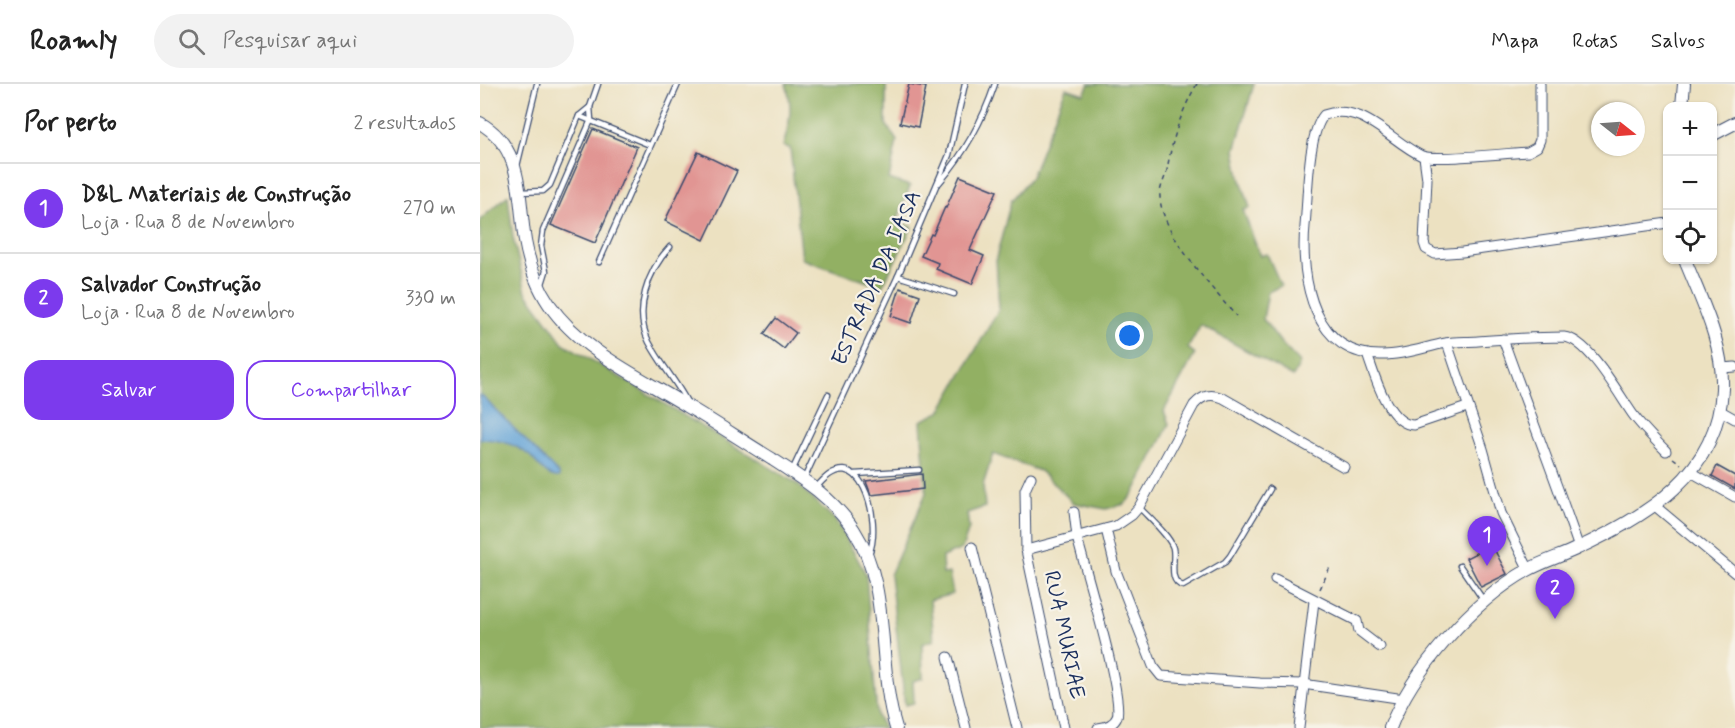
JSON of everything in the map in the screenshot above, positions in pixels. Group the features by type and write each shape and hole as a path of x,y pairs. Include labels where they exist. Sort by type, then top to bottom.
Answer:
{"main road":[{"path":"1682,102 1684,84"},
{"path":"480,123 498,138 508,152 516,170 521,192 525,240 533,272 540,289 559,317 589,344 621,366 804,479 845,517 868,557 878,592 885,682 896,728"},
{"path":"1717,133 1735,123"},
{"path":"1390,728 1404,699 1429,661 1458,627 1484,602 1529,570 1579,548 1655,506 1691,472 1713,432 1722,390 1721,368 1711,325 1687,264"}],"street":[{"path":"1540,84 1540,140 1537,147 1528,152 1424,157 1369,122 1347,113 1337,112 1324,115 1316,128 1311,151 1304,236 1305,268 1313,308 1340,344 1367,354 1412,352 1446,343 1573,338 1607,374 1634,416 1666,451"},
{"path":"1424,157 1427,179 1424,243 1426,249 1435,254 1663,224"},
{"path":"1503,339 1526,406 1550,462 1579,548"},
{"path":"1446,343 1483,449 1501,513 1529,570"},
{"path":"1367,354 1379,390 1392,411 1407,424 1414,424 1467,407"},
{"path":"1721,368 1735,367"},
{"path":"1026,550 1116,526 1132,515 1139,507 1194,405 1206,395 1212,394 1223,398 1344,467"},
{"path":"1719,410 1735,419"},
{"path":"1691,472 1735,497"},
{"name":"RUA MURIAE","path":"1031,477 1025,490 1026,550 1064,728"},
{"path":"1655,506 1735,573"},
{"path":"1074,512 1077,537 1116,690 1118,711 1114,722 1098,728"},
{"path":"1106,529 1116,571 1153,666 1161,676 1303,684 1404,699"},
{"path":"972,547 1017,728"},
{"path":"1275,579 1314,601 1357,621 1359,631 1380,647"},
{"path":"1299,728 1314,601"},
{"path":"948,657 966,728"}],"lane":[{"path":"516,170 537,84"},
{"path":"540,289 546,271 542,246 543,231 591,120 590,107 598,84"},
{"path":"599,262 678,84"},
{"name":"ESTRADA DA IASA","path":"804,479 898,276 949,155 964,84"},
{"path":"936,187 957,162 988,105 995,84"},
{"path":"521,192 543,191 550,185 579,116 590,107"},
{"path":"579,116 650,145"},
{"path":"670,247 650,276 644,303 643,323 649,342 689,407"},
{"path":"898,276 954,294"},
{"name":"ESTRADA DA IASA","path":"791,471 828,395"},
{"path":"816,488 830,473 843,471 855,474 919,470"},
{"path":"855,474 865,490 873,518 874,536 868,557"},
{"path":"1139,507 1171,543 1174,554 1172,569 1178,583 1183,586 1225,562 1270,489"},
{"path":"1460,566 1484,602"}],"path":[{"path":"1197,84 1186,102 1170,149 1160,199 1166,221 1180,245 1214,293 1236,316"},
{"path":"1666,451 1691,472"},
{"path":"1314,601 1331,565"}],"green space":[{"path":"786,84 886,84 886,124 897,141 889,179 910,186 897,221 912,227 882,287 802,259 790,148 783,146 790,115"},
{"path":"1089,84 1254,84 1235,150 1240,177 1250,208 1243,210 1260,256 1267,254 1281,286 1268,292 1263,319 1300,363 1293,377 1201,325 1188,348 1195,354 1164,411 1169,424 1135,491 1125,504 1106,509 1074,503 1040,471 993,454 983,485 985,507 967,513 969,528 962,549 942,557 943,574 949,573 953,594 930,600 934,640 922,644 923,678 913,681 914,703 905,705 890,575 926,493 921,421 940,412 999,309 996,258 1011,201 1031,177 1066,88 1084,94"},
{"path":"508,195 513,238 526,292 563,343 796,483 836,521 866,574 877,716 884,728 480,728 480,220"}],"water":[{"path":"480,394 559,474 559,477 546,473 529,455 518,448 499,441 480,439"}],"building":[{"path":"909,84 926,87 918,127 900,123"},
{"path":"593,129 637,147 595,243 551,225"},
{"path":"698,152 737,171 704,240 665,221"},
{"path":"960,176 997,191 970,250 984,256 972,284 936,269 938,263 921,256"},
{"path":"900,288 920,295 911,323 891,316"},
{"path":"776,318 796,333 784,349 764,334"},
{"path":"1717,466 1735,476 1735,489 1712,476"},
{"path":"922,474 923,489 871,495 866,481"},
{"path":"1492,545 1507,574 1481,587 1466,558"}],"place":[{"name":"D&L Materiais de Construção","path":"1487,566"},
{"name":"Salvador Construção","path":"1555,619"}]}
